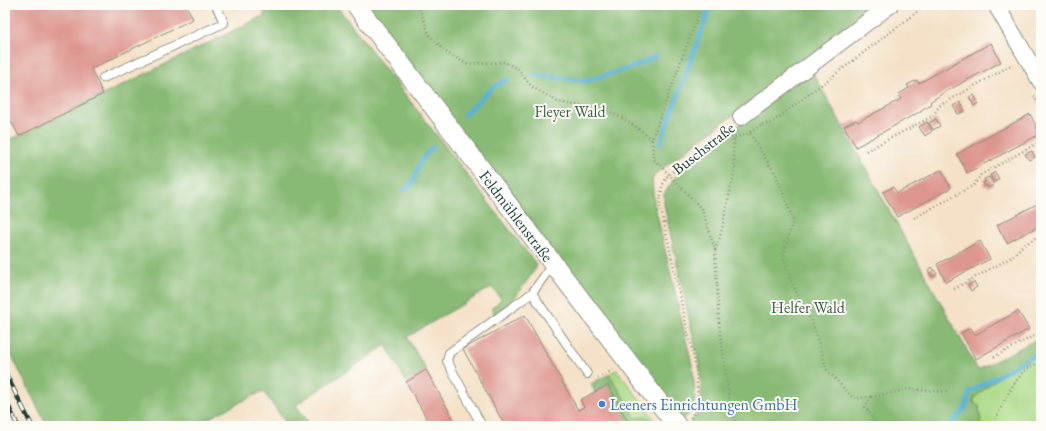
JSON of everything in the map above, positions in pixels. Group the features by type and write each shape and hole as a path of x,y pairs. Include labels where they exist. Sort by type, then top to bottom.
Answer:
{"street":[{"name":"Feldmühlenstraße","path":"356,5 629,361 682,424"},
{"name":"Buschstraße","path":"738,120 890,5"},
{"path":"996,5 1041,82"}],"lane":[{"path":"103,78 224,23 216,5"},
{"path":"482,426 447,361 449,353 532,292 554,264"},
{"path":"532,292 587,374"}],"path":[{"path":"418,5 430,36 447,53 467,64 504,62 517,68 531,86 558,102 609,111 632,124 652,139"},
{"path":"702,5 652,139 653,158 702,209 715,250 719,323 729,396 736,426"},
{"path":"762,124 770,124 926,5"},
{"path":"866,151 933,116 939,106 1016,62"},
{"path":"715,250 720,237 735,169 733,151 738,120"},
{"name":"Buschstraße","path":"682,424 695,413 698,398 696,368 660,205 662,186 668,175 719,138 738,120"},
{"path":"750,134 776,175 793,220 782,256 792,283 814,325 827,370 853,398 909,389 949,392"},
{"path":"914,218 974,185 981,176 1041,141"},
{"path":"954,289 1012,257 1022,246 1041,235"},
{"path":"994,357 1041,332"},
{"path":"587,374 593,382 629,361"},
{"path":"992,426 1014,384 1026,369 1035,364 1041,364"},
{"path":"871,396 865,406 879,426"},
{"path":"1034,426 1041,422"}],"green space":[{"path":"261,5 336,5 536,264 536,268 517,295 495,315 491,309 501,299 492,287 407,337 426,370 406,382 386,345 296,405 311,426 288,426 263,391 193,426 47,426 5,342 5,141 19,136 265,15"},
{"name":"Fleyer Wald","path":"356,5 879,5 655,174 652,180 654,202 693,369 695,398 693,408 690,413 676,425"},
{"name":"Helfer Wald","path":"812,71 978,370 1041,337 1041,355 1005,373 988,385 974,399 974,403 979,406 981,426 691,426 690,423 700,411 702,398 700,368 664,205 664,194 678,173 765,104"},
{"path":"1038,356 1041,357 1041,418 1027,426 981,426 979,406 974,403 974,399 980,392 1004,374"},
{"path":"617,370 658,426 654,426 646,416 636,418 609,374"},
{"path":"609,374 636,418 646,416 654,426 626,426 629,424 608,385 595,392 591,384"}],"building":[{"path":"5,5 186,5 193,19 91,69 103,94 19,136 5,110"},
{"path":"991,43 1001,62 943,93 930,102 931,104 921,111 856,147 844,126 856,120 858,122 901,99 899,94 909,88 907,85 917,80 919,83"},
{"path":"974,95 978,103 974,106 969,97"},
{"path":"960,102 965,111 958,114 953,106"},
{"path":"1030,114 1040,134 967,173 957,154"},
{"path":"936,119 940,126 933,130 929,123"},
{"path":"927,122 932,131 925,136 919,127"},
{"path":"1032,151 1035,157 1029,160 1025,154"},
{"path":"941,170 951,188 897,217 883,192 893,187 897,193"},
{"path":"995,172 999,179 994,182 990,175"},
{"path":"989,177 994,185 988,188 987,185 985,187 983,183 985,182 984,179"},
{"path":"1041,202 1041,225 1007,243 997,225"},
{"path":"980,241 990,259 946,282 937,264"},
{"path":"932,267 937,274 932,277 928,270"},
{"path":"974,282 977,287 971,291 968,285"},
{"path":"1018,311 1029,329 976,359 961,333 971,328 975,335"},
{"path":"525,315 578,410 584,407 580,400 608,385 629,424 626,426 505,426 463,349"},
{"path":"426,370 455,422 447,426 431,426 406,382"}],"waterway":[{"path":"660,144 711,5"},
{"path":"534,75 586,81 636,66 656,56"},
{"path":"464,115 493,87 509,79"},
{"path":"404,190 411,186 422,159 433,147"},
{"path":"949,426 965,409 970,392 1041,351"}],"railway":[{"path":"5,372 32,426"},
{"path":"5,399 18,426"},
{"path":"5,420 8,426"}],"place":[{"name":"Leeners Einrichtungen GmbH","path":"602,404"}]}
